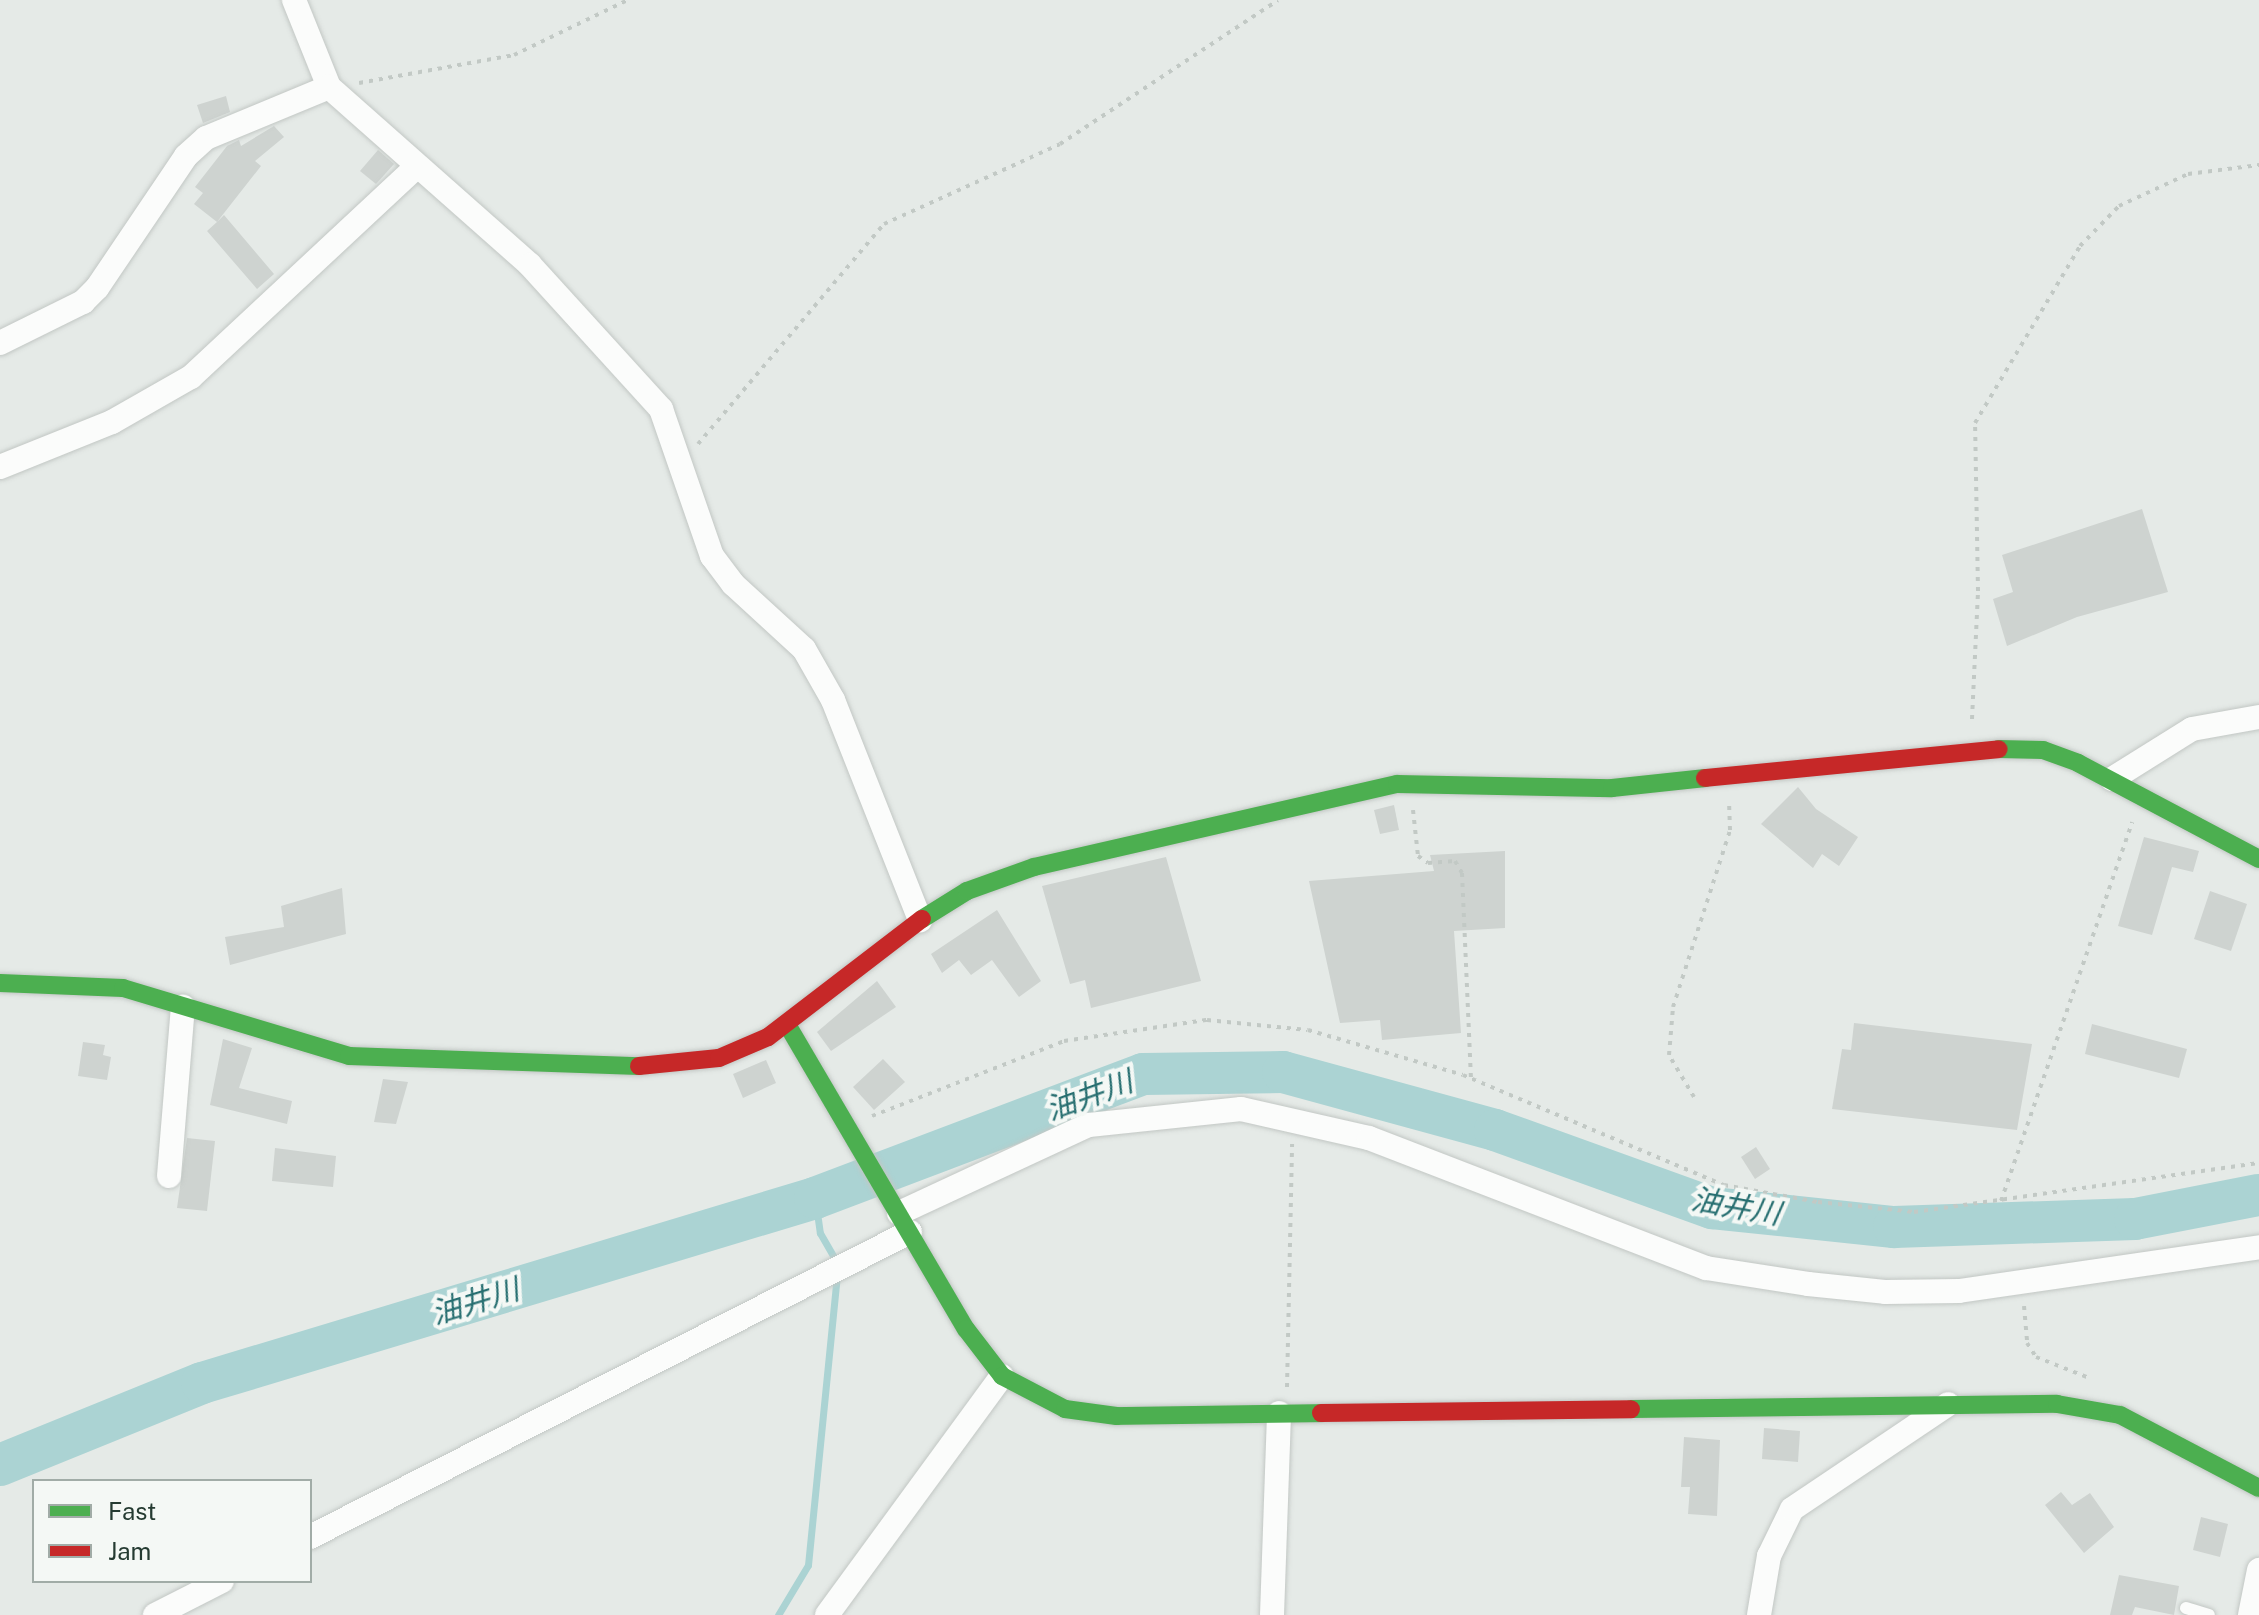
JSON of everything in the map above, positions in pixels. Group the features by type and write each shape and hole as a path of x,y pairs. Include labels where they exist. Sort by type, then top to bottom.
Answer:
{"street":[{"path":"294,0 329,87 530,265 624,362 661,409 704,540 722,572 804,649 833,700 920,920"},
{"path":"0,343 83,302 97,288 186,156 206,138 329,87"},
{"path":"0,467 100,427 191,377 417,166"},
{"path":"2112,779 2192,729 2259,717"},
{"path":"0,983 123,988 349,1056 671,1067 719,1058 788,1026 920,920 967,891 1034,867 1411,784 1612,788 1971,748 2043,750 2142,793 2259,859"},
{"path":"169,1176 183,1007"},
{"path":"788,1026 966,1329 1002,1376 1065,1409 1089,1414 1283,1413 1950,1402 2097,1408 2148,1427 2259,1488"},
{"path":"312,1536 840,1268 904,1222 1089,1125 1241,1109 1293,1118 1369,1138 1706,1268 1885,1292 2022,1284 2259,1247"},
{"path":"827,1615 1002,1376"},
{"path":"1759,1615 1769,1556 1792,1509 1950,1402"},
{"path":"1272,1615 1283,1413"},
{"path":"2250,1615 2259,1570"},
{"path":"155,1615 218,1583"}],"lane":[{"path":"2186,1608 2209,1615"}],"path":[{"path":"329,87 514,55 628,0"},
{"path":"681,465 884,224 1060,144 1278,0"},
{"path":"1971,748 1978,591 1975,423 2080,246 2119,206 2188,174 2259,165"},
{"path":"1694,1097 1669,1055 1673,1007 1730,830 1727,776"},
{"path":"1411,784 1418,856 1428,863 1455,861 1462,873 1471,1079"},
{"path":"2001,1201 2142,793"},
{"path":"846,1127 961,1076 1064,1041 1207,1020 1308,1030 1471,1079 1724,1185 1914,1212 2259,1163"},
{"path":"1283,1413 1293,1118"},
{"path":"2022,1284 2027,1343 2036,1357 2104,1384"}],"building":[{"path":"226,96 230,112 203,123 197,105"},
{"path":"274,126 284,137 255,161 261,166 217,222 194,204 203,193 195,187 227,146 239,140 241,146"},
{"path":"378,150 394,164 376,184 360,171"},
{"path":"224,215 274,274 257,289 207,231"},
{"path":"2142,509 2168,592 2077,617 2007,646 1993,599 2013,592 2002,555"},
{"path":"1798,787 1816,809 1858,837 1839,866 1822,854 1813,868 1761,824"},
{"path":"1394,805 1399,830 1380,834 1374,810"},
{"path":"2144,837 2199,851 2193,872 2172,867 2152,935 2118,926"},
{"path":"1505,851 1505,928 1454,931 1461,1033 1382,1040 1380,1020 1340,1023 1309,881 1434,871 1430,855"},
{"path":"1166,857 1201,981 1091,1008 1085,980 1070,984 1042,886"},
{"path":"342,888 346,934 230,965 225,937 284,927 281,906"},
{"path":"2210,891 2247,904 2231,951 2194,939"},
{"path":"997,910 1041,981 1019,997 992,960 971,975 959,960 942,973 931,954"},
{"path":"877,981 896,1007 831,1051 817,1032"},
{"path":"1854,1023 2032,1044 2017,1130 1832,1109 1842,1049 1851,1050"},
{"path":"2092,1024 2187,1049 2179,1078 2085,1054"},
{"path":"223,1039 252,1048 239,1088 292,1101 287,1124 210,1105"},
{"path":"83,1042 105,1045 103,1055 111,1057 107,1080 78,1076"},
{"path":"883,1059 905,1082 874,1110 853,1087"},
{"path":"766,1060 776,1083 743,1098 733,1074"},
{"path":"383,1079 408,1082 396,1124 374,1122"},
{"path":"187,1138 215,1141 207,1211 177,1208"},
{"path":"1756,1147 1770,1169 1755,1179 1741,1157"},
{"path":"275,1148 336,1156 333,1187 272,1181"},
{"path":"1764,1428 1800,1431 1798,1462 1762,1459"},
{"path":"1684,1437 1720,1440 1717,1516 1688,1514 1690,1487 1681,1487"},
{"path":"2061,1492 2072,1505 2090,1493 2114,1527 2084,1553 2045,1505"},
{"path":"2201,1517 2228,1524 2220,1557 2193,1550"},
{"path":"2119,1575 2179,1586 2174,1615 2135,1607 2132,1615 2110,1615"}],"waterway":[{"name":"油井川","path":"0,1465 202,1383 815,1198 1143,1074 1283,1072 1495,1130 1712,1208 1894,1227 2135,1219 2259,1195"},
{"path":"815,1198 820,1233 837,1263"},
{"path":"778,1615 808,1565 837,1275"}],"traffic: fast":[{"path":"1999,749 2043,750 2078,763 2259,859"},
{"path":"922,919 967,891 1034,867 1397,784 1612,788 1705,778"},
{"path":"0,983 123,988 349,1056 639,1066"},
{"path":"788,1026 966,1329 1002,1376 1065,1409 1117,1416 1321,1413"},
{"path":"1631,1409 2057,1404 2120,1415 2259,1488"}],"traffic: jam":[{"path":"1705,778 1999,749"},
{"path":"639,1066 719,1058 768,1037 922,919"},
{"path":"1321,1413 1631,1409"}]}
